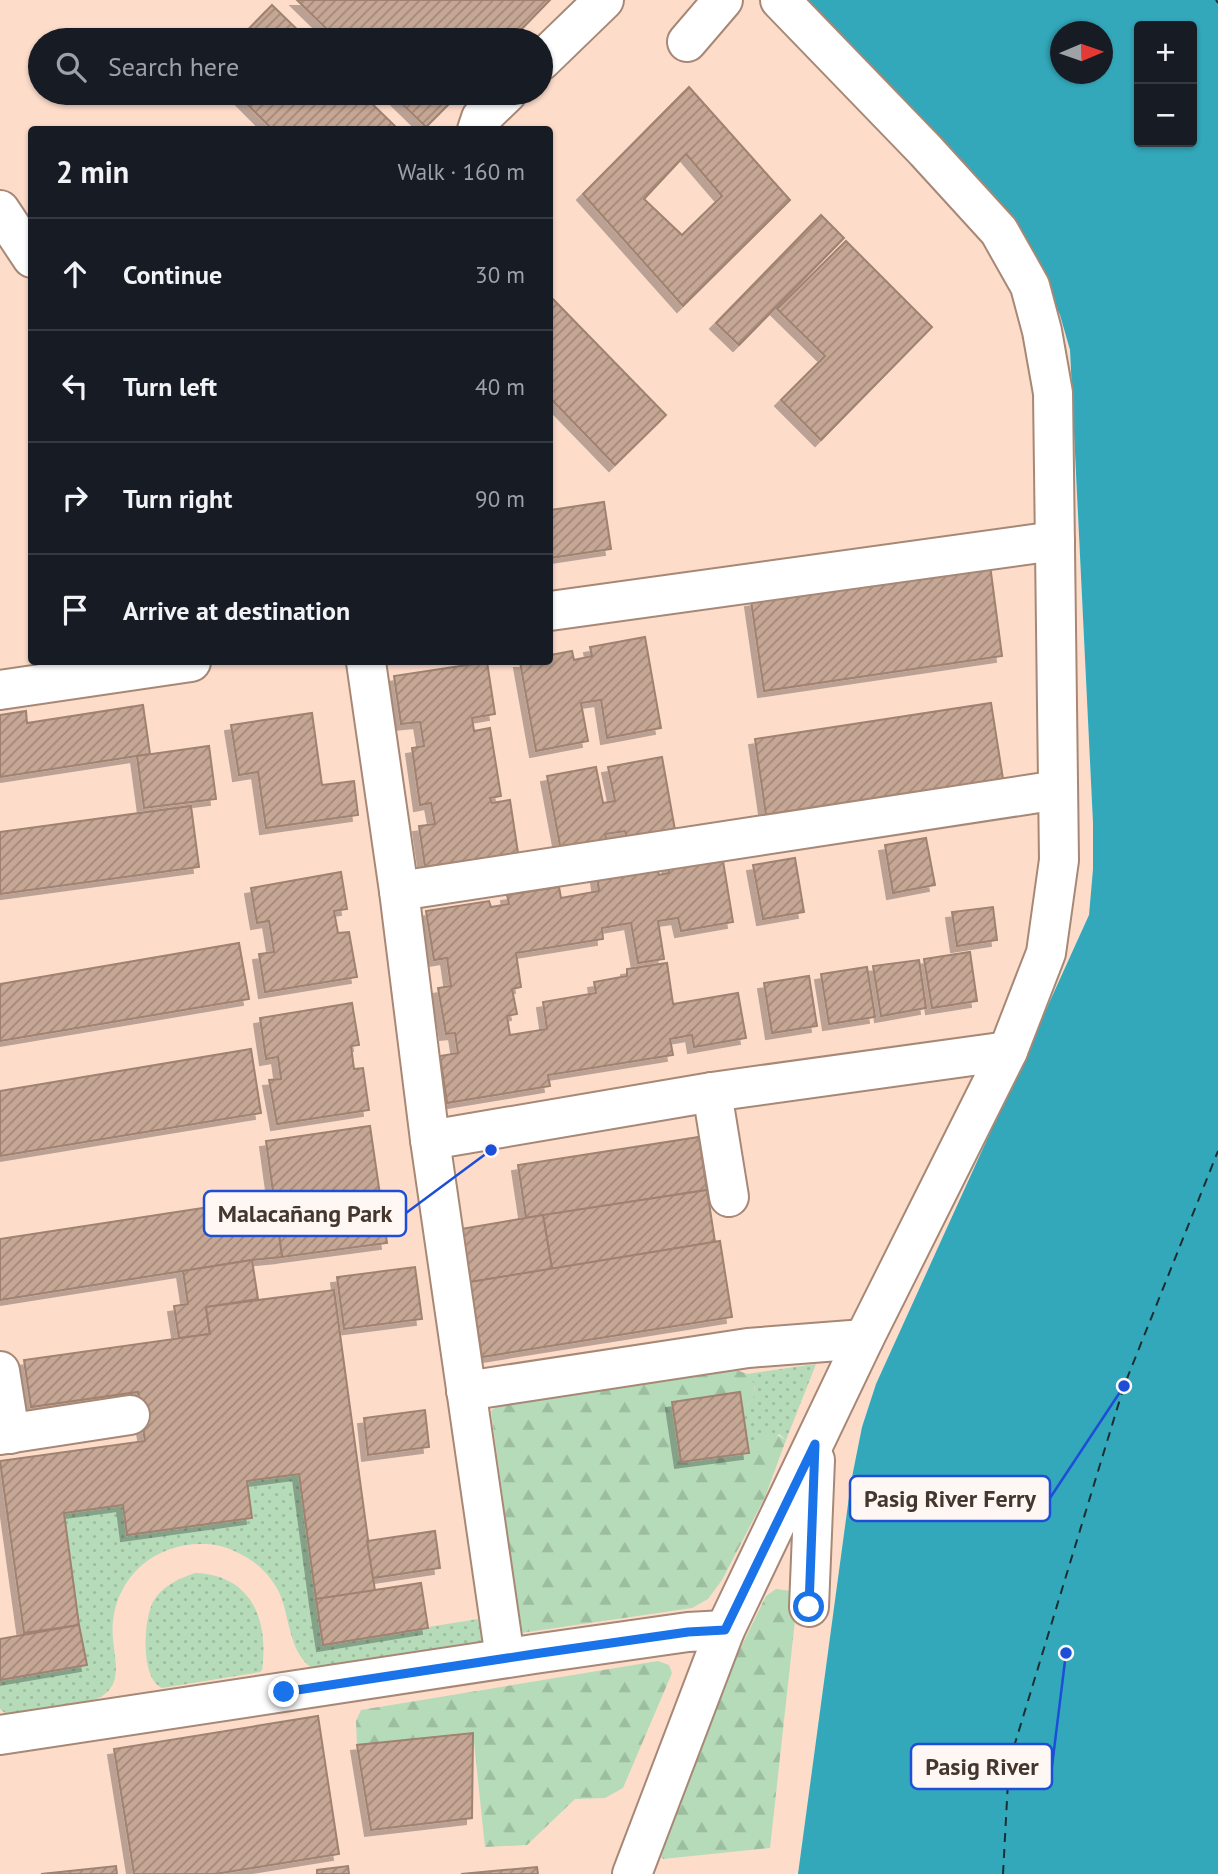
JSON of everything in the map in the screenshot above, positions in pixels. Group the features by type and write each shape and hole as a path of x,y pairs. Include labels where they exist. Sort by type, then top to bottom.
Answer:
{"lane":[{"path":"553,49 604,0"},
{"path":"687,42 723,0"},
{"path":"632,1874 725,1630 864,1339 1008,1051 1046,953 1059,860 1053,393 1042,331 1030,286 999,231 780,0"},
{"path":"478,126 481,118 495,105"},
{"path":"2,217 28,253"},
{"path":"553,611 1055,541"},
{"path":"5,679 158,665"},
{"path":"366,665 399,891 430,1140 505,1658"},
{"path":"399,891 1058,790"},
{"path":"430,1140 712,1092 1008,1051"},
{"path":"712,1092 729,1197"},
{"path":"466,1391 748,1348 864,1339"},
{"path":"0,1371 5,1434 130,1415"},
{"path":"809,1607 815,1444"},
{"path":"0,1735 505,1658 688,1632 725,1630"}],"shaded area":[{"path":"0,0 795,0 1043,277 1060,315 1070,350 1093,823 1089,915 876,1384 862,1427 851,1482 798,1874 0,1874"}],"green space":[{"path":"816,1364 786,1440 779,1434 749,1453 743,1410 753,1398 755,1386 747,1374"},
{"path":"734,1369 747,1374 755,1385 753,1398 743,1410 740,1392 672,1402 681,1462 749,1453 763,1434 771,1432 786,1440 765,1497 722,1580 708,1599 692,1608 521,1633 491,1411 496,1407"},
{"path":"299,1474 323,1644 478,1619 482,1637 480,1643 317,1670 301,1657 283,1602 269,1576 251,1560 225,1547 213,1544 185,1545 162,1552 149,1560 136,1571 122,1590 113,1621 115,1677 105,1694 94,1700 12,1713 5,1713 0,1709 0,1680 87,1665 64,1513 123,1505 128,1535 251,1518 247,1481"},
{"path":"195,1573 230,1582 243,1591 252,1603 259,1617 262,1634 262,1670 162,1688 150,1673 147,1661 146,1633 150,1609 154,1600 167,1586"},
{"path":"776,1589 791,1591 797,1602 770,1848 663,1859 654,1849 654,1825 766,1596"},
{"path":"658,1661 669,1665 672,1673 623,1788 605,1798 575,1799 527,1845 485,1847 473,1733 357,1745 356,1721 361,1710"}],"water":[{"path":"795,0 1218,0 1218,1874 798,1874 851,1482 862,1427 876,1384 1089,915 1093,823 1070,350 1060,315 1043,277"}],"building":[{"path":"297,0 550,0 523,28 326,28"},
{"path":"272,5 296,28 250,28"},
{"path":"689,87 790,200 683,306 583,194","holes":["686,154 722,196 682,235 644,199"]},
{"path":"248,105 373,105 395,126 269,126"},
{"path":"403,105 448,105 427,126"},
{"path":"821,215 844,238 739,345 716,323"},
{"path":"846,241 932,327 821,440 781,400 825,356 777,309"},
{"path":"553,299 666,415 615,465 553,401"},
{"path":"604,502 611,549 553,558 553,510"},
{"path":"990,565 1002,656 764,691 751,601"},
{"path":"645,637 661,728 607,738 601,700 581,703 588,741 536,751 521,665 553,665 553,654 572,651 574,660 592,656 590,647"},
{"path":"467,665 487,665 495,714 472,718 474,731 490,728 501,796 490,798 492,803 510,800 518,853 425,867 419,826 435,824 431,803 420,805 412,748 424,746 420,722 401,724 394,676"},
{"path":"991,703 1003,779 766,815 755,739"},
{"path":"143,705 150,754 0,777 0,715 26,711 27,723"},
{"path":"312,713 322,785 354,781 358,815 266,828 258,772 239,775 231,725"},
{"path":"209,746 216,799 144,808 137,756"},
{"path":"662,757 675,830 627,839 625,831 605,834 607,843 561,851 547,776 596,767 603,803 615,801 608,767"},
{"path":"191,806 199,867 0,894 0,832"},
{"path":"926,838 935,885 893,893 885,845"},
{"path":"722,855 733,922 681,931 678,918 658,921 664,959 638,963 631,923 602,928 603,939 516,953 521,987 512,989 517,1014 507,1016 510,1035 547,1029 543,1002 596,993 594,982 627,976 627,969 667,963 673,1004 738,993 746,1038 694,1047 692,1035 670,1039 673,1055 548,1075 550,1086 447,1103 440,1056 458,1053 455,1033 446,1034 438,988 451,986 447,958 434,960 426,911 489,901 491,907 509,904 507,895 559,887 561,898 599,891 597,877 657,867 659,875 669,873 668,864"},
{"path":"795,858 804,912 763,919 753,865"},
{"path":"341,872 347,909 334,911 338,933 349,932 357,977 265,992 259,954 274,952 269,921 257,923 251,888"},
{"path":"993,907 997,940 957,946 952,912"},
{"path":"239,943 249,999 0,1041 0,984"},
{"path":"970,952 977,1001 932,1008 924,959"},
{"path":"919,960 926,1008 881,1016 873,966"},
{"path":"867,967 875,1017 829,1024 821,974"},
{"path":"809,976 817,1026 772,1033 764,983"},
{"path":"352,1003 359,1045 351,1046 354,1069 363,1068 369,1110 277,1124 269,1080 281,1079 278,1057 266,1059 260,1018"},
{"path":"251,1049 261,1113 0,1156 0,1091"},
{"path":"370,1126 387,1243 282,1257 266,1141"},
{"path":"699,1137 707,1190 526,1218 518,1165"},
{"path":"707,1190 715,1242 552,1269 543,1215"},
{"path":"274,1197 282,1257 0,1300 0,1239"},
{"path":"543,1215 552,1269 470,1282 461,1229"},
{"path":"720,1241 732,1317 482,1357 470,1282"},
{"path":"252,1260 258,1299 206,1307 210,1334 179,1338 174,1306 188,1304 183,1271"},
{"path":"415,1267 422,1319 344,1329 337,1277"},
{"path":"334,1290 375,1591 316,1599 299,1474 247,1481 252,1518 127,1535 123,1505 64,1513 79,1625 24,1633 0,1461 145,1441 138,1392 31,1407 24,1360 210,1334 206,1307"},
{"path":"740,1392 749,1453 681,1462 672,1402"},
{"path":"425,1410 429,1447 368,1455 364,1418"},
{"path":"435,1531 440,1568 373,1578 367,1541"},
{"path":"421,1583 428,1628 323,1645 316,1599"},
{"path":"79,1625 87,1665 0,1680 0,1639"},
{"path":"318,1716 339,1854 215,1874 134,1874 114,1749"},
{"path":"473,1733 472,1818 371,1830 357,1745"},
{"path":"116,1866 117,1874 41,1874"},
{"path":"348,1866 349,1874 317,1874 317,1870"},
{"path":"537,1867 538,1874 461,1874"}],"ferry route":[{"path":"1003,1874 1009,1763 1124,1386 1218,1151"}],"place":[{"name":"Malacañang Park","path":"491,1150"},
{"name":"Pasig River Ferry","path":"1124,1386"},
{"name":"Pasig River","path":"1066,1653"}],"route":[{"path":"284,1692 688,1632 725,1630 815,1444 809,1607"}]}
